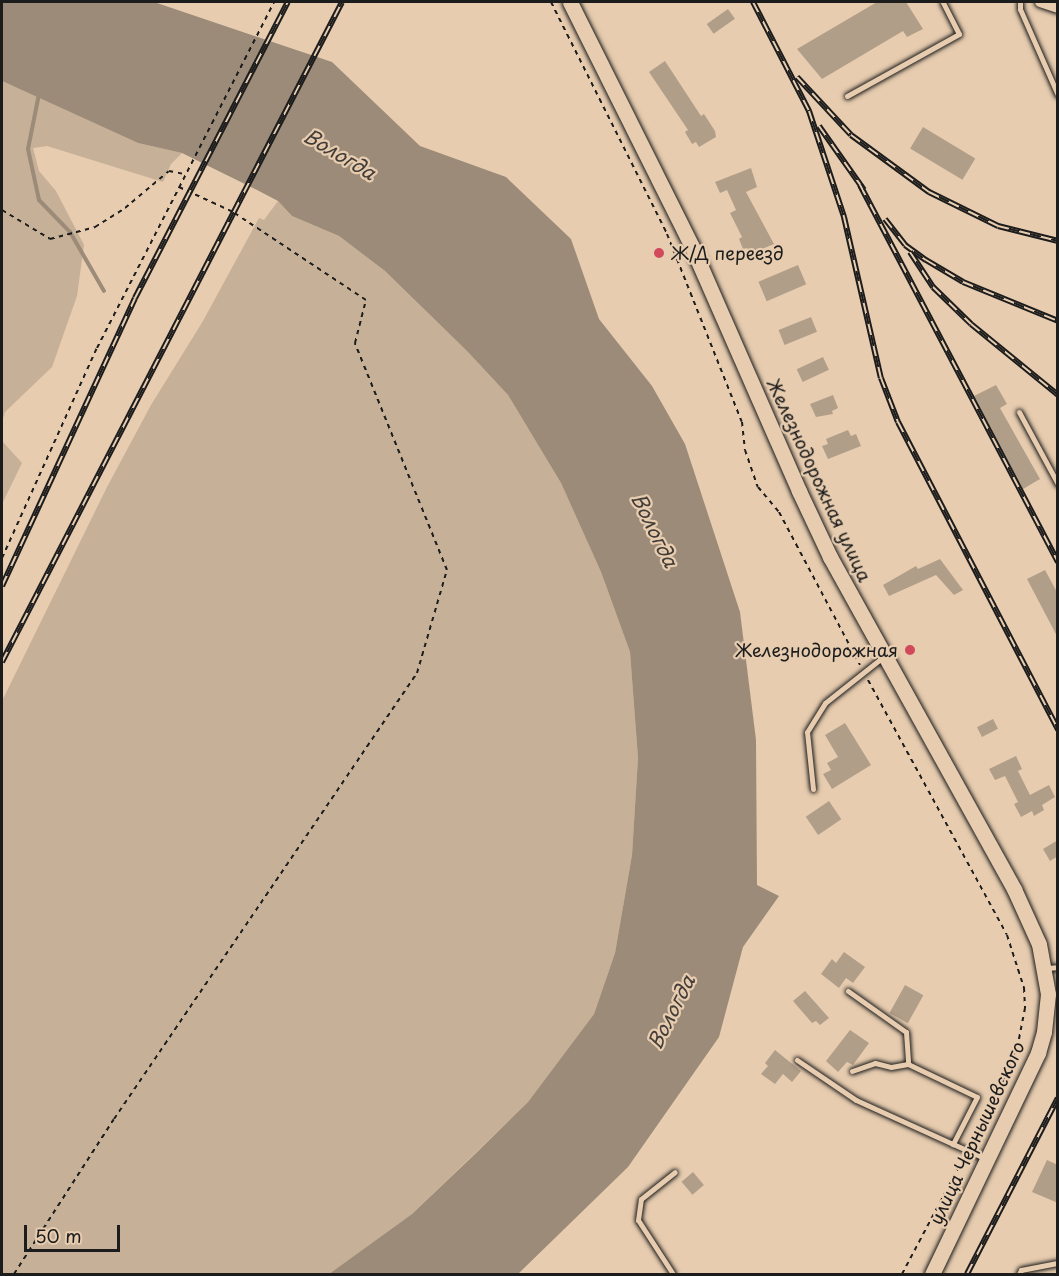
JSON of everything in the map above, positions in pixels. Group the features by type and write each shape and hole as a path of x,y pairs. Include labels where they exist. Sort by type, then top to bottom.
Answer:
{"main road":[{"name":"Железнодорожная улица","path":"570,2 692,247 803,501 884,656 1014,889 1051,968"},
{"name":"улица Чернышевского","path":"932,1275 1038,1053 1053,995 1051,968"}],"street":[{"path":"1040,2 1058,8"}],"lane":[{"path":"847,96 959,34 943,2"},
{"path":"1020,2 1020,9 1058,94"},
{"path":"1019,412 1058,484"},
{"path":"813,789 807,732 825,703 884,656"},
{"path":"848,991 906,1032 908,1064"},
{"path":"797,1060 856,1100 988,1159"},
{"path":"852,1071 875,1063 891,1067 908,1064 977,1097 953,1144"},
{"path":"674,1275 638,1220 641,1199 675,1172"},
{"path":"1019,1275 1020,1270 1058,1263"}],"path":[{"path":"2,558 97,348 274,2"},
{"path":"551,2 667,234 742,422 745,450 758,487 779,512 1008,935 1024,988 1024,1008 1018,1045 995,1100 902,1275"},
{"path":"2,210 50,238 95,227 125,208 169,171 184,174"},
{"path":"14,1275 114,1119 417,673 447,570 355,343 366,300 233,212 179,187"}],"shaded area":[{"path":"2,81 138,143 182,153 171,164 163,182 47,146 33,148 39,171 56,191 84,245 77,296 52,367 5,412 2,422"},
{"path":"278,201 292,216 339,236 385,271 467,351 508,395 561,483 601,572 630,652 638,758 632,855 615,953 594,1014 528,1102 412,1214 329,1274 2,1274 2,701 107,487 151,405 203,321 259,218 264,220"},
{"path":"2,441 22,463 2,504"}],"water":[{"name":"Вологда","path":"2,2 154,2 332,62 420,146 506,177 571,239 599,319 652,386 685,444 740,612 756,740 757,885 779,896 743,947 719,1037 628,1167 518,1274 329,1274 412,1214 528,1102 594,1014 615,953 632,855 638,758 630,652 601,572 561,483 508,395 467,351 385,271 339,236 292,216 278,201 259,191 182,153 138,143 2,81"}],"building":[{"path":"877,2 906,2 923,29 907,37 903,31 822,79 797,49"},
{"path":"728,9 735,19 714,34 707,24"},
{"path":"665,61 701,116 704,114 715,131 716,137 699,147 696,142 692,144 685,132 688,130 649,72"},
{"path":"923,127 975,158 962,180 910,148"},
{"path":"751,168 757,187 746,192 774,244 762,249 763,253 753,257 747,248 743,249 739,239 742,237 730,213 736,210 727,190 720,193 715,182"},
{"path":"798,265 806,284 767,301 758,282"},
{"path":"811,317 817,332 785,345 779,330"},
{"path":"823,357 829,370 803,382 797,369"},
{"path":"996,385 1007,404 1000,408 1040,479 1023,489 974,396"},
{"path":"833,395 838,408 832,411 833,414 816,417 810,404"},
{"path":"848,430 851,436 856,434 861,446 828,459 822,446 828,444 826,439"},
{"path":"940,559 963,590 954,595 936,575 889,596 883,585 916,566 918,569"},
{"path":"1045,570 1058,594 1058,638 1027,579"},
{"path":"993,719 998,729 982,737 977,727"},
{"path":"845,723 871,765 832,789 823,774 831,770 827,763 838,757 825,735"},
{"path":"1016,756 1022,769 1018,771 1030,795 1049,785 1055,797 1042,805 1044,810 1034,816 1032,811 1021,817 1014,804 1018,802 1005,776 995,780 989,769"},
{"path":"829,801 841,819 818,835 806,817"},
{"path":"1058,840 1058,856 1050,861 1043,849"},
{"path":"844,952 865,967 853,983 846,978 839,988 821,974 832,959 836,963"},
{"path":"905,985 923,995 908,1023 889,1013"},
{"path":"805,991 829,1018 820,1025 816,1021 812,1023 793,1001"},
{"path":"850,1030 869,1043 853,1065 847,1062 838,1072 826,1061"},
{"path":"775,1050 801,1071 792,1082 783,1074 775,1084 761,1074 768,1066 765,1063"},
{"path":"1047,1160 1058,1165 1058,1203 1032,1192"},
{"path":"693,1172 704,1185 692,1195 682,1182"}],"waterway":[{"path":"39,94 28,149 39,200 70,232 104,291"}],"railway":[{"path":"2,586 135,298 288,2"},
{"path":"2,662 342,2"},
{"path":"753,2 809,111 844,217 881,378 898,422 1058,730"},
{"path":"797,77 851,135 929,192 998,226 1058,241"},
{"path":"819,126 864,190"},
{"path":"860,185 1058,562"},
{"path":"885,219 905,245 963,282 1058,321"},
{"path":"910,252 933,287 971,324 1058,395"},
{"path":"967,1274 1058,1098"}],"place":[{"name":"Ж/Д переезд","path":"659,253"},
{"name":"Железнодорожная","path":"910,650"}]}
